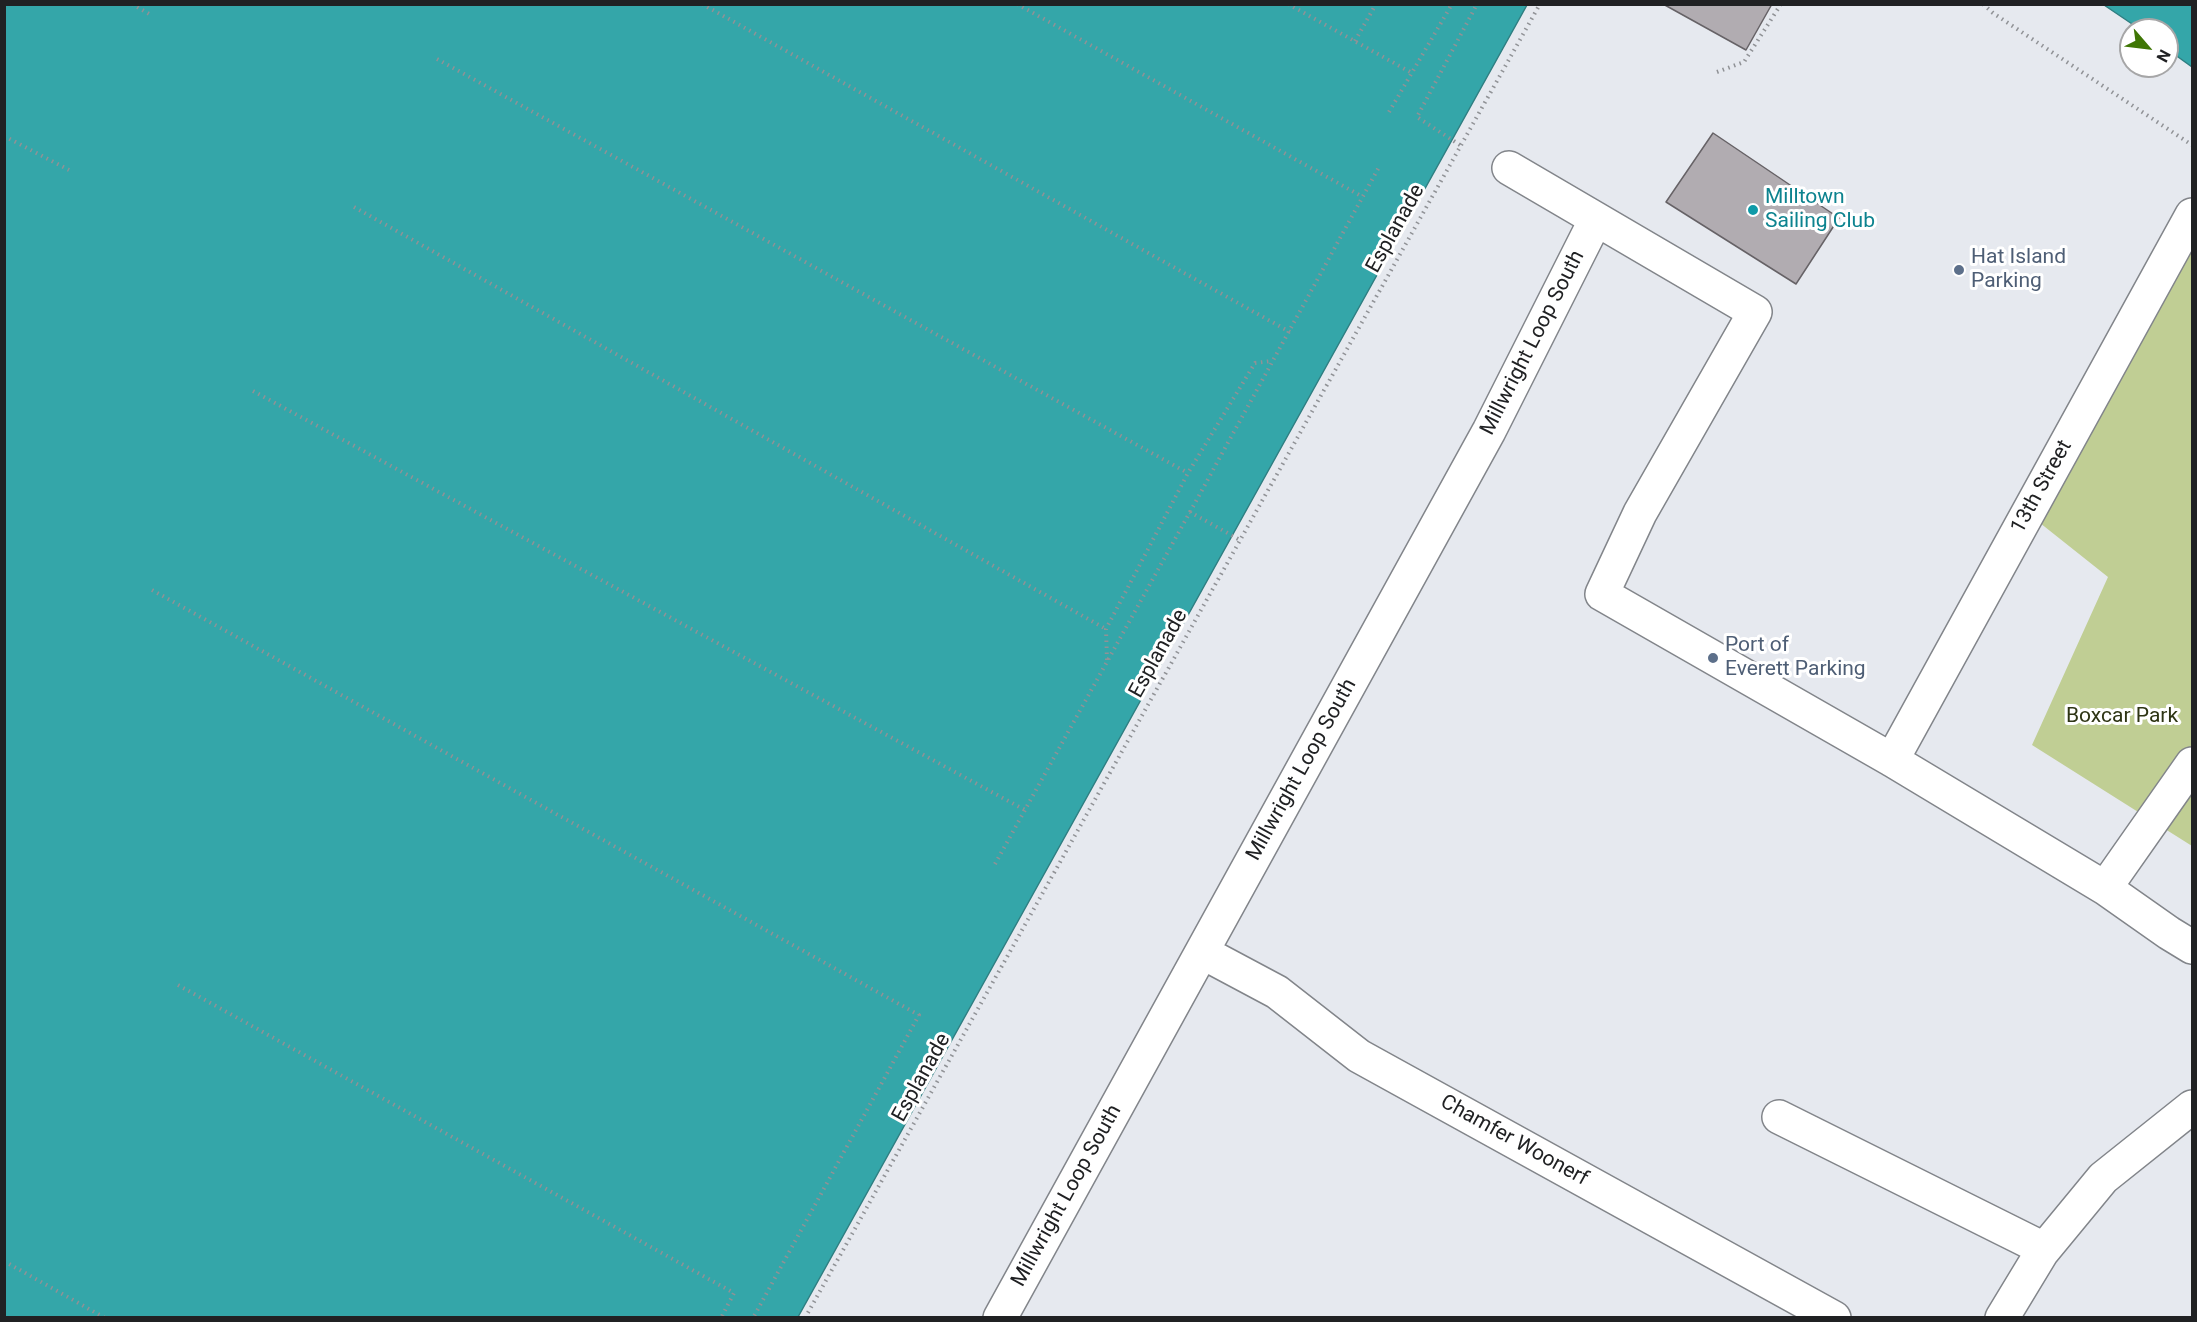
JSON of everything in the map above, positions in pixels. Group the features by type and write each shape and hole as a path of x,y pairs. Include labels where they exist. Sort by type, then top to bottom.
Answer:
{"street":[{"path":"1509,168 1755,312 1640,513 1602,594 1892,760 2105,888 2169,933 2193,946"},
{"name":"13th Street","path":"1892,760 2193,215"},
{"name":"Millwright Loop South","path":"1000,1317 1489,431 1596,219"},
{"path":"2105,888 2193,764"},
{"name":"Chamfer Woonerf","path":"1202,952 1277,992 1359,1056 1834,1317"},
{"path":"2002,1317 2044,1249 2103,1179 2193,1107"},
{"path":"1779,1117 2044,1249"}],"path":[{"path":"132,4 151,15"},
{"path":"702,4 1290,333"},
{"path":"1017,4 1363,197"},
{"path":"1288,4 1412,73"},
{"path":"1355,41 1376,4"},
{"path":"1389,112 1452,4"},
{"path":"1460,145 1417,117 1477,4"},
{"name":"Esplanade","path":"805,1317 1539,4"},
{"path":"1717,72 1744,62 1781,4"},
{"path":"1983,4 1993,13 2193,145"},
{"path":"437,59 1188,472"},
{"path":"4,136 69,171"},
{"path":"994,864 1290,333 1379,167"},
{"path":"354,207 1106,629"},
{"path":"1107,662 1106,629 1188,472 1255,363 1273,361"},
{"path":"253,391 1025,810"},
{"path":"1190,512 1240,540"},
{"path":"152,590 919,1015 753,1317"},
{"path":"178,985 734,1293 721,1317"},
{"path":"4,1261 105,1317"}],"green space":[{"name":"Boxcar Park","path":"2192,243 2192,846 2032,745 2108,577 2040,523"}],"water":[{"path":"5,4 1527,5 798,1317 5,1317"},
{"path":"2104,5 2192,5 2192,67 2179,58 2179,18 2123,18"}],"building":[{"path":"1663,4 1772,4 1746,50"},
{"name":"Milltown Sailing Club","path":"1713,133 1839,218 1796,284 1666,202"}],"place":[{"name":"Milltown Sailing Club","path":"1753,210"},
{"name":"Hat Island Parking","path":"1959,270"},
{"name":"Port of Everett Parking","path":"1713,658"}]}
